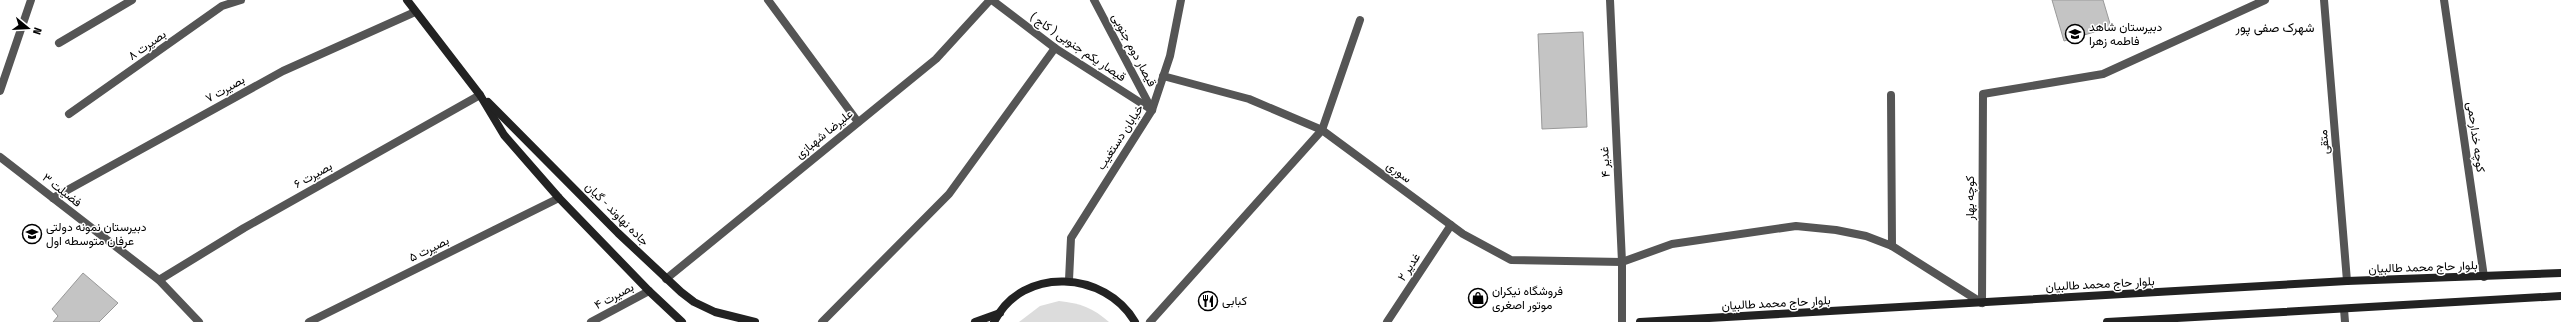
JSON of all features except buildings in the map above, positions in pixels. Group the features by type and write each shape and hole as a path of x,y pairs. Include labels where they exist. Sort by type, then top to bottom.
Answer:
{"main road":[{"name":"جاده نهاوند - گیان","path":"407,0 480,95 504,135 559,198 649,291 682,322"},
{"name":"جاده نهاوند - گیان","path":"480,95 666,279 694,302 705,307 755,322"},
{"name":"بلوار حاج محمد طالبیان","path":"1640,322 2347,282 2561,273"},
{"path":"994,322 1010,302 1028,289 1048,282 1069,280 1092,285 1113,296 1129,312 1135,322"},
{"path":"2107,322 2561,296"},
{"path":"975,322 1001,312"}],"street":[{"path":"0,91 32,0"},
{"path":"59,43 132,0"},
{"name":"بصیرت ۸","path":"69,114 222,6 241,0"},
{"path":"768,0 858,122"},
{"name":"علیرضا شهبازی","path":"666,279 936,59 991,0"},
{"name":"قیصار یکم جنوبی ( کاج )","path":"991,0 1055,48 1152,110"},
{"name":"قیصار دوم جنوبی","path":"1094,0 1152,110"},
{"name":"خیابان دستغیب","path":"1069,280 1071,238 1152,110 1170,56 1180,0"},
{"name":"غدیر ۴","path":"1610,0 1622,262 1622,322"},
{"name":"کوچه بهار","path":"1982,303 1983,94 2103,74 2265,0"},
{"name":"متقی","path":"2324,0 2347,282"},
{"name":"کوچه خدارحمی","path":"2444,0 2484,277"},
{"name":"بصیرت ۷","path":"53,198 283,71 415,12"},
{"path":"1150,322 1322,130 1360,20"},
{"path":"822,322 949,194 1055,48"},
{"name":"سوری","path":"1163,76 1249,99 1322,130 1451,225 1511,260 1622,262"},
{"name":"بصیرت ۶","path":"159,280 244,228 480,95"},
{"path":"1891,95 1892,246"},
{"name":"فضیلت ۳","path":"0,157 159,280 199,322"},
{"name":"بصیرت ۵","path":"309,322 559,198"},
{"name":"غدیر ۲","path":"1387,322 1451,225"},
{"path":"1622,262 1672,244 1796,226 1836,230 1866,236 1892,246 1982,303"},
{"name":"بصیرت ۴","path":"592,322 649,291"},
{"path":"2344,309 2345,322"}],"shaded area":[{"path":"1059,301 1086,307 1109,322 1019,322 1040,306"}],"place":[{"name":"دبیرستان شاهد فاطمه زهرا","path":"2075,34"},
{"name":"دبیرستان نمونه دولتی عرفان متوسطه اول","path":"32,234"},
{"name":"فروشگاه نیکران موتور اصغری","path":"1478,298"},
{"name":"کبابی","path":"1208,301"}],"district":[{"name":"شهرک صفی پور","path":"2275,27"}]}
